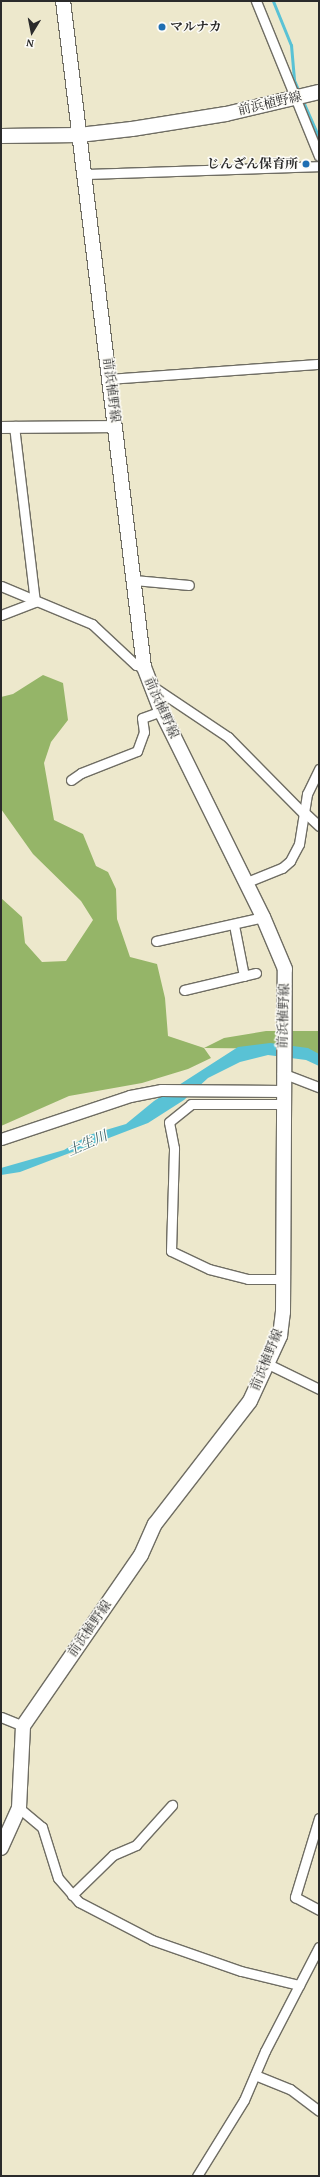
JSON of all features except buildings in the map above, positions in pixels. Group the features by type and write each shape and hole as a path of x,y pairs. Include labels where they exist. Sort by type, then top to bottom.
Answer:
{"main road":[{"name":"前浜植野線","path":"23,1726 141,1555 154,1524 250,1401 280,1336 282,1279 282,1038 285,969 247,882 161,711 144,667 63,1"},
{"name":"前浜植野線","path":"1,136 79,135 226,114 305,96"},
{"path":"1,1848 20,1808 23,1726"}],"street":[{"path":"256,1 305,96 319,156"},
{"path":"84,174 319,166"},
{"path":"109,379 319,364"},
{"path":"14,426 35,602"},
{"path":"1,427 115,426"},
{"path":"134,580 189,585"},
{"path":"1,586 35,602 92,624 136,665 144,667"},
{"path":"1,615 35,602"},
{"path":"149,683 228,737 319,826"},
{"path":"71,780 81,772 137,751 144,732 142,718 161,711"},
{"path":"247,882 275,872 290,861 299,844 306,794 319,769"},
{"path":"156,941 234,925 263,916"},
{"path":"234,925 244,976"},
{"path":"184,990 256,973"},
{"path":"282,1069 319,1087"},
{"path":"1,1139 130,1096 161,1090 283,1098"},
{"path":"282,1279 248,1279 209,1269 171,1251 174,1148 169,1122 191,1104 283,1098"},
{"path":"268,1364 319,1389"},
{"path":"1,1717 23,1726"},
{"path":"72,1895 113,1855 136,1845 172,1805"},
{"path":"20,1808 42,1827 58,1878 72,1895 152,1940 242,1971 299,1985"},
{"path":"319,1818 295,1897 319,1910"},
{"path":"197,2176 244,2100 299,1985 319,1947"},
{"path":"255,2075 290,2089 319,2111"}],"green space":[{"path":"43,675 63,683 68,720 51,742 44,763 54,820 83,834 96,866 108,872 116,889 117,919 130,957 157,964 165,998 168,1036 204,1048 211,1058 188,1069 142,1083 69,1096 1,1126 1,898 22,917 25,943 42,962 66,961 93,920 81,901 33,854 1,809 1,697 13,694"},
{"path":"266,1031 319,1031 319,1056 290,1049 204,1048 224,1038"}],"water":[{"name":"土生川","path":"270,1043 308,1048 319,1054 319,1066 306,1060 268,1055 240,1062 208,1078 184,1100 148,1123 20,1172 1,1175 1,1168 64,1150 89,1135 126,1124 154,1101 238,1047"}],"waterway":[{"path":"273,1 291,45 294,80 299,92"},
{"path":"302,99 319,138"}],"place":[{"name":"マルナカ","path":"162,27"},
{"name":"じんざん保育所","path":"306,164"}]}
